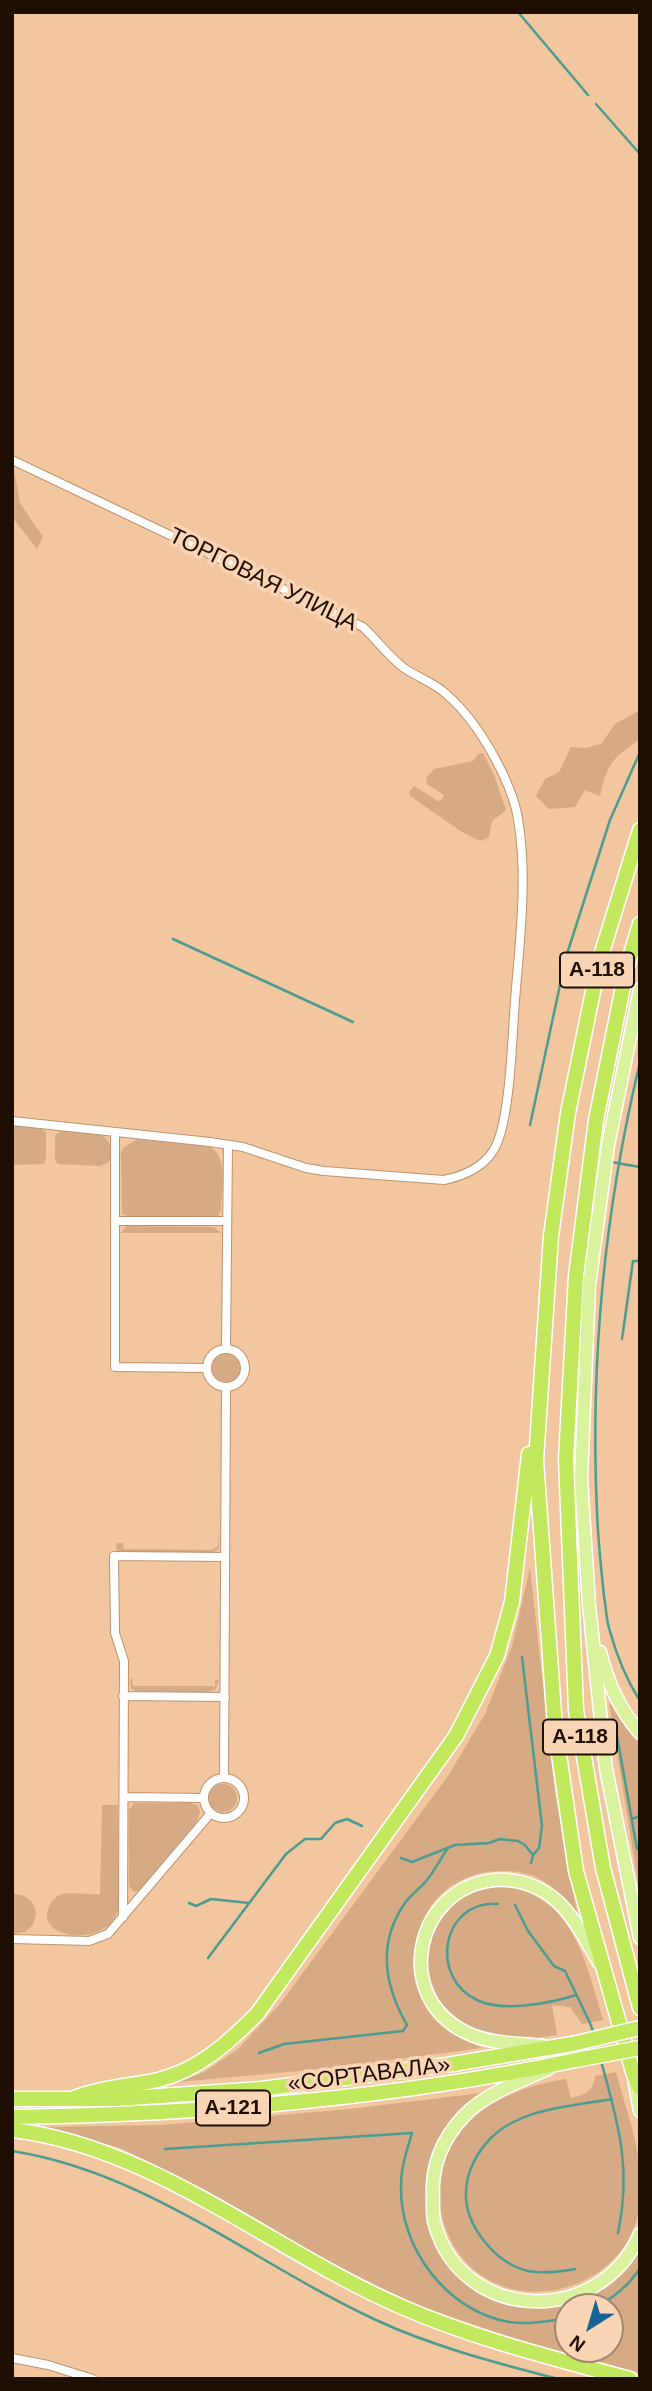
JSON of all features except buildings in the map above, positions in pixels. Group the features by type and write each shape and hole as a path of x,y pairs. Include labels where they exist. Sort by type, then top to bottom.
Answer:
{"highway":[{"name":"А-118","path":"640,831 599,962 568,1114 551,1236 536,1460 555,1727 576,1871 633,2072 640,2088"},
{"name":"А-118","path":"640,924 627,967 596,1120 576,1276 566,1459 576,1710 603,1868 640,2008"},
{"path":"72,2099 162,2079 193,2067 225,2046 257,2014 456,1736 497,1656 512,1602 528,1461 538,1413"},
{"name":"«СОРТАВАЛА»","path":"12,2099 117,2099 261,2089 554,2048 640,2028"},
{"name":"«СОРТАВАЛА»","path":"12,2118 118,2116 351,2097 452,2084 640,2048"},
{"path":"12,2130 30,2132 106,2153 180,2187 308,2260 402,2307 515,2348 630,2379"}],"main road":[{"path":"640,989 608,1145 589,1285 581,1479 589,1605 606,1769 640,1938"},
{"path":"589,1605 605,1673 620,1704 640,1732"},
{"path":"554,2048 494,2042 463,2031 444,2017 424,1986 421,1968 421,1951 426,1930 436,1912 449,1897 479,1882 506,1879 527,1883 557,1901 580,1931 605,1973"},
{"path":"570,2062 498,2092 465,2114 440,2147 432,2182 434,2223 446,2250 467,2276 510,2298 548,2302 567,2299 602,2282 629,2254 640,2234"},
{"path":"633,2072 640,2110"}],"street":[{"name":"ТОРГОВАЯ УЛИЦА","path":"12,460 363,627 388,655 404,668 444,692 485,740 504,777 518,818 522,864 521,910 510,1072 503,1123 494,1151 472,1170 459,1177 444,1180 324,1171 228,1145"},
{"path":"12,1121 228,1145 226,1348"},
{"path":"115,1132 115,1367 206,1368"},
{"path":"116,1221 227,1221"},
{"path":"226,1348 242,1356 245,1368 242,1379 232,1386 220,1387 210,1380 206,1368 210,1356 226,1348"},
{"path":"224,1778 226,1387"},
{"path":"123,1917 123,1656 115,1633 114,1556 225,1557"},
{"path":"123,1696 225,1697"},
{"path":"224,1778 231,1779 241,1788 243,1801 236,1813 217,1816 211,1813 204,1798 205,1791 212,1782 224,1778"},
{"path":"124,1797 204,1798"},
{"path":"12,1939 89,1941 108,1934 211,1813"},
{"path":"12,2358 48,2364 93,2379"}],"shaded area":[{"path":"12,469 20,503 43,537 37,549 12,517"},
{"path":"640,710 640,739 612,762 600,796 585,790 575,807 549,809 536,796 545,779 559,772 571,747 585,748 601,744 615,724"},
{"path":"483,753 506,810 492,821 489,837 480,841 462,832 410,796 409,792 414,786 438,801 442,800 444,795 427,784 426,778 434,769 473,761 478,754"},
{"path":"12,1125 40,1128 46,1132 44,1164 12,1165"},
{"path":"62,1129 100,1134 110,1146 112,1154 109,1162 100,1166 58,1164 55,1159 55,1136"},
{"path":"137,1139 210,1147 216,1152 223,1175 221,1210 218,1216 122,1214 121,1153 123,1148"},
{"path":"126,1226 214,1227 221,1233 121,1233"},
{"path":"226,1354 236,1358 240,1368 236,1378 226,1382 216,1378 212,1368 216,1358"},
{"path":"219,1531 219,1548 213,1553 119,1552 116,1549 117,1543 123,1543 124,1549 212,1550 218,1546"},
{"path":"530,1568 555,1793 577,1912 558,1893 536,1877 513,1871 484,1872 466,1878 449,1887 436,1900 418,1932 415,1972 419,1990 426,2007 443,2027 482,2048 332,2068 178,2082 204,2072 237,2050 280,2004 448,1776 485,1714 512,1646"},
{"path":"130,1679 133,1686 215,1686 215,1680 219,1680 216,1689 208,1692 137,1692 131,1688"},
{"path":"609,1702 640,1741 638,1882"},
{"path":"223,1784 233,1788 237,1798 233,1808 223,1812 213,1808 209,1798 213,1788"},
{"path":"134,1803 191,1803 198,1806 200,1812 197,1821 140,1890 134,1892 129,1886 129,1810"},
{"path":"102,1805 118,1805 118,1910 111,1922 87,1935 60,1932 51,1926 47,1917 55,1898 66,1893 100,1894"},
{"path":"484,1885 513,1888 536,1896 554,1910 579,1947 603,2020 582,2024 570,2007 552,2005 557,2035 508,2039 477,2030 449,2011 430,1984 426,1952 440,1915 460,1898"},
{"path":"12,1894 28,1899 35,1909 33,1925 25,1932 12,1934"},
{"path":"616,2072 636,2144 641,2182 637,2218 628,2241 613,2260 594,2275 572,2286 548,2291 524,2291 500,2285 478,2273 455,2248 442,2216 439,2186 443,2161 453,2139 470,2120 513,2093 566,2079 571,2098 588,2092 595,2076"},
{"path":"489,2092 461,2109 435,2145 426,2194 429,2225 441,2252 465,2282 508,2304 554,2306 554,2350 414,2304 324,2260 187,2181 120,2148 43,2127 161,2125 350,2109"},
{"path":"640,2249 640,2373 603,2363 624,2363 624,2293 594,2293 611,2283"}],"waterway":[{"path":"518,12 588,95"},
{"path":"596,104 640,154"},
{"path":"530,1125 566,957 610,820 640,752"},
{"path":"173,939 353,1022"},
{"path":"640,1062 609,1229 598,1342 595,1455 598,1533 607,1620 622,1666 640,1701"},
{"path":"611,1162 640,1167"},
{"path":"622,1339 633,1261 640,1261"},
{"path":"522,1657 542,1826 539,1848 533,1855"},
{"path":"617,1736 637,1849"},
{"path":"632,1819 640,1816"},
{"path":"208,1958 286,1854 305,1839 321,1839 335,1823 347,1819 362,1826"},
{"path":"401,1858 412,1862 455,1845 489,1843 500,1839 518,1841 525,1845 533,1855 531,1863"},
{"path":"259,2053 284,2044 403,2031 407,2025 393,1995 387,1964 390,1933 405,1903 427,1880 448,1848"},
{"path":"189,1903 196,1906 211,1899 249,1903"},
{"path":"498,1904 479,1906 464,1914 453,1927 448,1943 448,1960 452,1976 463,1990 479,2001 502,2006 541,2003 576,1995"},
{"path":"515,1905 528,1931 554,1966 565,1971 594,2034"},
{"path":"601,2061 618,2126 623,2166 624,2187 618,2233"},
{"path":"575,2269 528,2271 516,2267 493,2251 470,2217 466,2191 468,2176 486,2143 517,2120 548,2110 612,2099"},
{"path":"165,2149 412,2133 402,2172 402,2208 408,2231 431,2273 465,2305 486,2315 509,2322 554,2320"},
{"path":"12,2151 61,2162 109,2178 155,2199 331,2298 398,2330 466,2354 558,2379"},
{"path":"617,2293 640,2268"}]}
